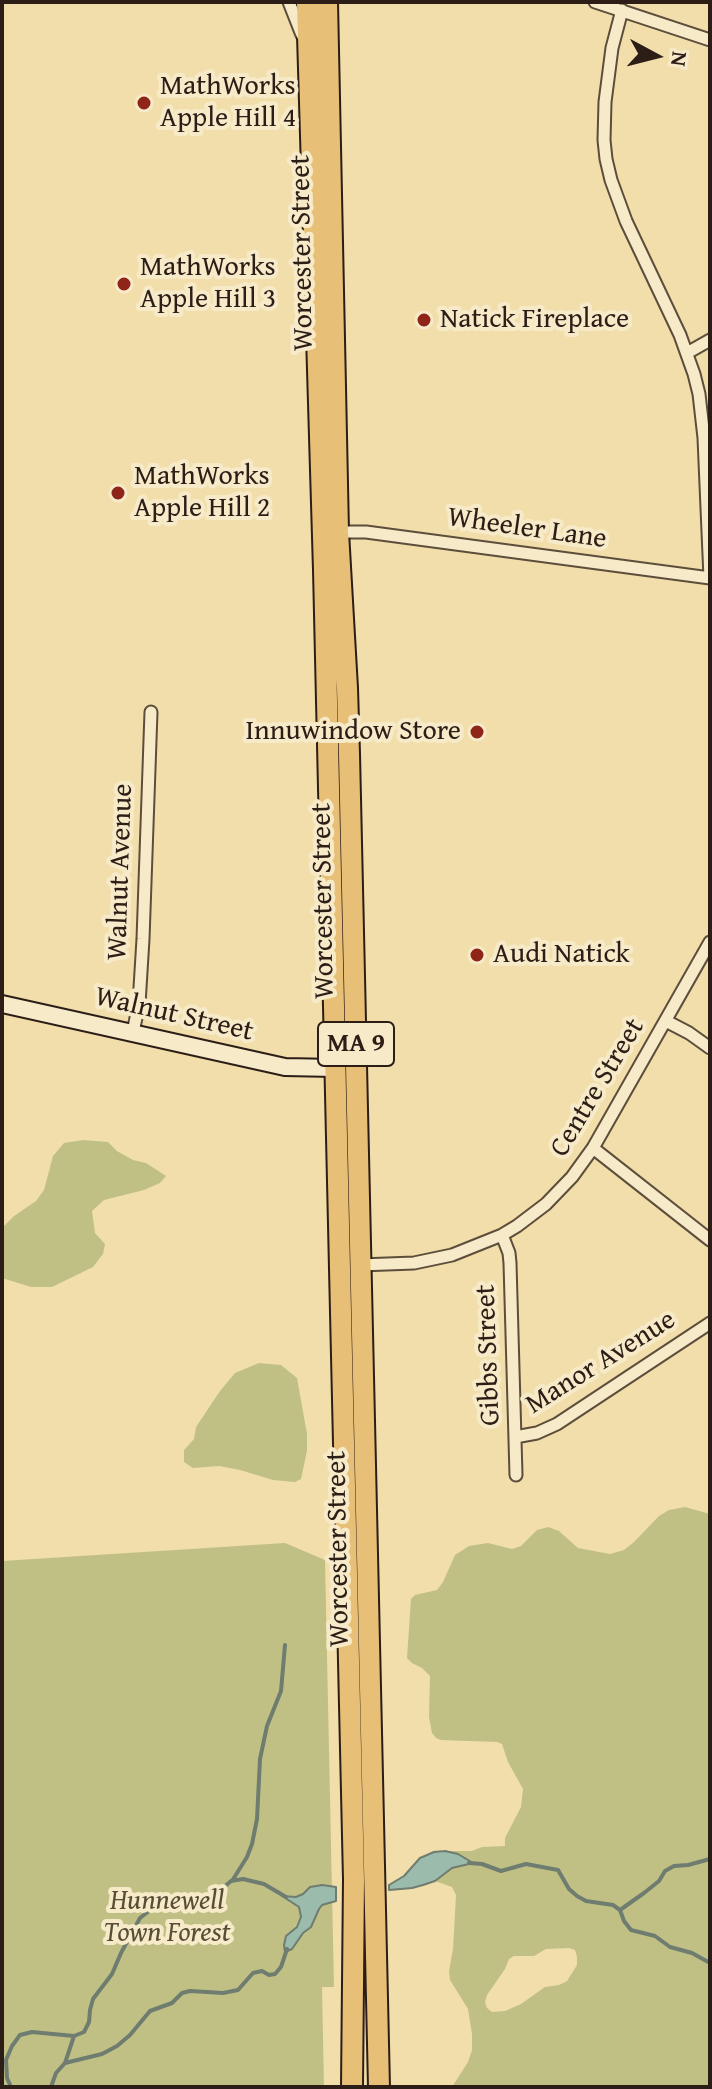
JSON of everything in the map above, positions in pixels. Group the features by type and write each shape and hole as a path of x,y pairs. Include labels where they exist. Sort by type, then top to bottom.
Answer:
{"highway":[{"name":"Worcester Street","path":"307,2 324,570 354,1879 352,2087"},
{"name":"Worcester Street","path":"327,2 338,532 347,688 379,2087"}],"street":[{"path":"289,2 298,22 309,65"},
{"path":"595,2 710,40"},
{"path":"622,10 612,48 605,102 606,159 626,221 687,353 699,394 710,578"},
{"path":"687,353 710,340"},
{"name":"Wheeler Lane","path":"338,532 366,532 710,578"},
{"name":"Walnut Avenue","path":"133,1032 139,1004 143,939 151,712"},
{"name":"Centre Street","path":"360,1265 401,1264 440,1258 470,1249 502,1235 552,1198 593,1148 710,942"},
{"name":"Walnut Street","path":"2,1004 285,1067 335,1068"},
{"path":"666,1021 710,1048"},
{"path":"593,1148 710,1240"},
{"name":"Gibbs Street","path":"502,1235 510,1263 516,1475"},
{"name":"Manor Avenue","path":"515,1437 537,1433 557,1424 710,1323"}],"green space":[{"path":"83,1140 108,1142 117,1151 146,1163 166,1176 160,1183 144,1190 104,1200 92,1211 95,1233 105,1244 103,1254 93,1267 52,1287 31,1287 2,1278 2,1228 36,1201 44,1190 53,1156 64,1143"},
{"path":"259,1363 281,1365 297,1378 307,1451 301,1479 295,1482 273,1480 219,1466 193,1468 184,1462 184,1450 194,1439 196,1427 220,1391 235,1373"},
{"path":"685,1507 710,1514 710,2087 452,2087 468,2062 472,2034 468,2009 450,1980 456,1895 452,1887 435,1881 452,1868 472,1863 458,1854 445,1851 505,1846 505,1838 521,1807 523,1789 502,1744 441,1740 432,1733 429,1717 430,1676 407,1658 411,1599 415,1595 437,1590 455,1555 469,1546 488,1543 512,1549 521,1546 537,1530 548,1527 559,1531 578,1548 610,1554 624,1550 669,1510","holes":["546,1949 575,1950 577,1965 567,1981 545,1987 505,2011 492,2012 487,2008 487,1995 509,1959 534,1956"]},
{"name":"Hunnewell Town Forest","path":"285,1543 325,1560 334,1987 322,1987 324,2087 2,2087 2,1561"}],"shaded area":[{"path":"445,1851 473,1863 452,1868 435,1881 423,1885 389,1890 389,1885 404,1876 420,1858"},
{"path":"310,1887 336,1887 336,1901 322,1905 311,1927 292,1949 285,1952 286,1936 297,1927 301,1917 299,1907 282,1896 296,1897"}],"waterway":[{"path":"232,1881 252,1844 257,1819 260,1759 267,1726 281,1691 285,1645"},
{"path":"620,1910 659,1881 665,1871 674,1866 710,1859"},
{"path":"469,1863 501,1871 526,1864 558,1870 577,1896 586,1901 613,1905 620,1910 631,1930 655,1936 670,1947 692,1953 710,1963"},
{"path":"11,2087 6,2060 20,2035 32,2032 74,2036 84,2032 93,1999 112,1974 140,1918 149,1911 195,1902 205,1895 216,1894 231,1881 243,1879 264,1884 286,1897"},
{"path":"65,2063 102,2054 117,2046 150,2011 172,2003 182,1993 238,1990 253,1973 262,1971 275,1974 287,1949"},
{"path":"51,2087 56,2073 65,2063 74,2036"}],"place":[{"name":"MathWorks Apple Hill 4","path":"144,103"},
{"name":"MathWorks Apple Hill 3","path":"124,284"},
{"name":"Natick Fireplace","path":"424,320"},
{"name":"MathWorks Apple Hill 2","path":"118,493"},
{"name":"Innuwindow Store","path":"477,732"},
{"name":"Audi Natick","path":"477,955"}]}
